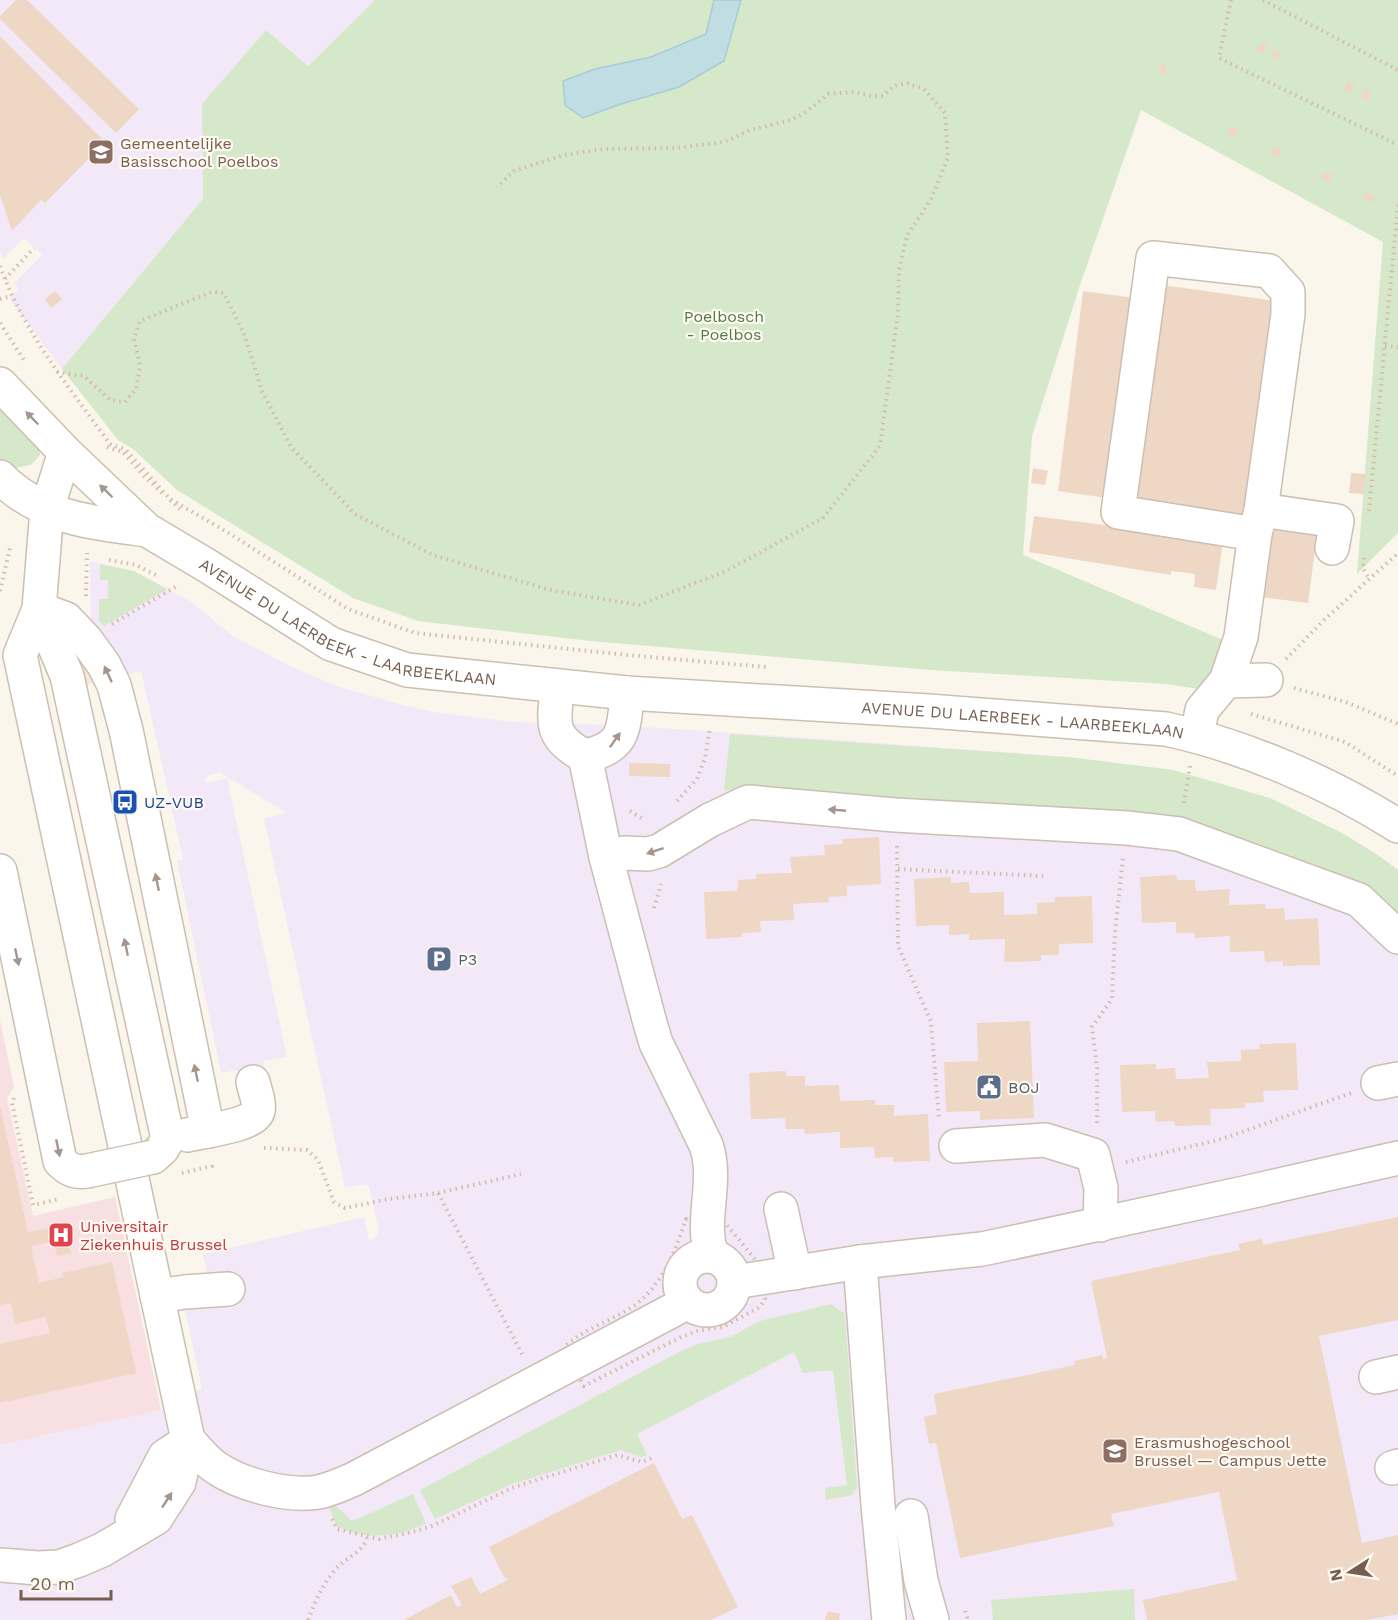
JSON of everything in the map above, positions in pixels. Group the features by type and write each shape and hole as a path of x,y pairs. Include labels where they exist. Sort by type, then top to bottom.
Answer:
{"street":[{"path":"1197,736 1202,710 1217,692 1241,637 1258,522 1288,314 1288,292 1269,271 1153,258 1118,512 1258,522 1337,521 1332,548"},
{"name":"AVENUE DU LAERBEEK - LAARBEEKLAAN","path":"0,384 65,452 147,530 207,565 331,644 407,670 627,693 1166,729 1247,752 1289,769 1398,826"},
{"path":"0,1565 59,1567 102,1550 156,1518 179,1482 188,1440 15,667 39,609 47,509 65,452"},
{"name":"AVENUE DU LAERBEEK - LAARBEEKLAAN","path":"0,477 27,500 47,509 80,520 147,530"},
{"path":"39,609 66,619 86,640 104,665 114,685 211,1144"},
{"path":"39,609 67,676 166,1157"},
{"path":"1217,692 1266,680"},
{"path":"558,686 555,729 561,741 585,756 608,750 618,740 624,720 627,693"},
{"path":"585,756 606,857 657,1043 711,1158 707,1222 708,1244 712,1256"},
{"path":"606,857 624,853 648,854 659,851 710,820 748,802 895,815 1127,828 1179,834 1359,900 1398,937"},
{"path":"0,871 60,1161 68,1169 79,1172 87,1171 166,1157 211,1144 256,1117 259,1108 253,1082"},
{"path":"956,1146 1045,1140 1095,1163 1101,1188 1100,1225"},
{"path":"735,1282 860,1262 982,1249 1398,1158"},
{"path":"781,1209 795,1273"},
{"path":"703,1255 724,1260 732,1270 735,1282 730,1298 717,1309 708,1311 700,1309 685,1299 680,1281 687,1264 703,1255"},
{"path":"860,1262 889,1620"},
{"path":"157,1296 228,1289"},
{"path":"188,1440 214,1466 243,1482 291,1492 319,1492 354,1479 573,1364 675,1309 685,1299"},
{"path":"911,1516 921,1581 932,1620"}],"path":[{"path":"1231,0 1219,58 1398,145"},
{"path":"1263,0 1398,70"},
{"path":"57,372 84,376 110,400 125,402 136,389 140,366 134,338 140,321 211,292 224,293 245,336 262,391 291,447 355,514 433,555 550,590 639,606 726,571 823,518 880,446 898,313 899,270 907,236 931,199 948,158 945,113 924,89 908,83 894,86 884,96 853,92 828,94 806,112 791,120 750,130 724,142 676,148 603,149 564,155 514,171 496,187"},
{"path":"1368,521 1398,205"},
{"path":"5,279 34,248"},
{"path":"0,266 11,296 33,335 110,444 126,450 170,499 227,532 348,609 415,633 768,669 618,660"},
{"path":"0,299 11,296"},
{"path":"1385,346 1398,347"},
{"path":"102,448 109,447 123,452 145,477 184,513"},
{"path":"0,591 11,544 17,544"},
{"path":"86,603 87,549"},
{"path":"1398,553 1323,621 1266,680 1346,702 1398,724"},
{"path":"78,554 97,557"},
{"path":"1364,556 1363,568 1369,579"},
{"path":"103,630 177,586 136,565 106,559"},
{"path":"338,610 416,637 438,642"},
{"path":"1217,692 1346,742 1398,776"},
{"path":"1179,834 1197,736"},
{"path":"895,815 898,946 931,1022 940,1127 956,1146"},
{"path":"1127,828 1114,932 1112,999 1092,1027 1097,1068 1095,1163 1222,1139 1388,1081"},
{"path":"898,869 1042,876"},
{"path":"166,1157 212,1166 211,1144"},
{"path":"254,1148 307,1150 318,1160 334,1202 345,1208 389,1199 438,1193 521,1174"},
{"path":"438,1193 523,1355"},
{"path":"573,1364 564,1347 573,1339 641,1300 654,1286 673,1257 686,1219 707,1222"},
{"path":"331,1517 337,1529 367,1538 379,1539 432,1526 514,1487 617,1455 642,1462 654,1457"},
{"path":"308,1620 322,1587 336,1568 364,1547 367,1538"}],"shaded area":[{"name":"Gemeentelijke Basisschool Poelbos","path":"0,0 375,0 308,66 266,30 203,104 203,199 62,369 9,298 19,289 14,283 42,255 24,238 3,259 0,251"},
{"path":"90,561 134,571 190,601 233,636 290,666 340,687 403,705 433,712 511,722 615,725 796,737 1068,757 1173,770 1270,798 1344,834 1398,870 1398,1620 0,1620 0,1445 161,1410 202,1389 179,1283 208,1277 203,1254 364,1217 369,1241 376,1237 379,1231 369,1187 366,1184 345,1188 264,819 285,812 219,772 208,776 204,783 227,778 287,1057 263,1061 269,1087 242,1092 237,1070 221,1073 177,861 183,859 141,671 121,676 91,631"},
{"path":"68,640 102,680 82,686"},
{"name":"Universitair Ziekenhuis Brussel","path":"0,1020 14,1087 7,1098 33,1216 115,1197 161,1410 0,1445"}],"green space":[{"name":"Poelbosch - Poelbos","path":"375,0 1398,0 1398,533 1357,574 1383,242 1141,110 1080,285 1032,436 1023,555 1230,643 1205,690 1166,684 930,670 590,641 418,621 353,598 177,490 133,449 118,440 62,369 203,199 202,104 266,30 308,66"},
{"path":"0,398 39,443 40,455 31,465 16,468 0,461"},
{"path":"100,564 134,571 167,589 104,626 99,621 99,599 108,599 108,580 100,580"},
{"path":"730,734 1068,757 1173,770 1270,798 1344,834 1379,856 1398,870 1398,922 1183,823 724,790"},
{"path":"831,1304 845,1314 857,1487 852,1495 826,1500 825,1488 847,1485 833,1370 803,1373 794,1352 637,1434 647,1455 641,1457 621,1450 512,1484 435,1519 420,1490 683,1350 730,1337 760,1321"},
{"path":"413,1494 426,1524 403,1532 381,1536 359,1534 336,1526 329,1506 335,1505 352,1521"},
{"path":"1134,1589 1135,1620 993,1620 991,1600"}],"water":[{"path":"714,0 741,0 724,61 679,87 583,118 565,105 563,81 595,69 651,57 706,34"}],"building":[{"path":"16,0 27,0 139,109 116,133 0,19 0,16"},
{"path":"0,36 105,142 45,203 41,200 12,231 0,195"},
{"path":"1260,42 1267,45 1264,54 1257,51"},
{"path":"1274,49 1281,52 1278,60 1271,57"},
{"path":"1159,65 1166,65 1167,74 1159,75"},
{"path":"1348,81 1355,84 1351,93 1344,90"},
{"path":"1365,88 1371,92 1368,101 1361,98"},
{"path":"1230,126 1239,130 1235,138 1227,134"},
{"path":"1274,147 1282,151 1278,158 1271,154"},
{"path":"1324,171 1333,175 1329,183 1321,178"},
{"path":"1367,192 1375,196 1372,203 1363,199"},
{"path":"1163,285 1275,301 1246,518 1132,501"},
{"path":"55,291 62,299 51,308 45,299"},
{"path":"1083,291 1135,298 1107,498 1058,491"},
{"path":"1033,468 1048,471 1045,485 1031,483"},
{"path":"1351,473 1366,474 1364,494 1349,493"},
{"path":"1034,516 1223,542 1216,590 1194,587 1195,574 1171,571 1171,575 1029,552"},
{"path":"1270,527 1317,534 1308,603 1260,597"},
{"path":"629,763 670,764 670,777 629,776"},
{"path":"879,837 881,884 847,886 847,896 828,897 829,902 793,904 794,920 760,921 761,932 742,933 742,937 706,939 704,892 737,891 738,880 756,879 756,874 792,873 790,857 825,855 824,845 843,844 842,839"},
{"path":"1176,875 1177,880 1195,880 1196,891 1230,889 1229,905 1265,904 1266,909 1284,908 1285,920 1318,918 1320,965 1283,966 1283,961 1265,962 1264,951 1230,952 1230,936 1195,938 1195,933 1176,933 1176,922 1142,923 1140,877"},
{"path":"951,877 951,883 969,882 970,893 1004,892 1004,915 1037,914 1037,903 1055,902 1055,897 1092,896 1093,943 1059,944 1059,955 1041,955 1041,961 1004,962 1005,939 969,940 969,934 949,935 949,925 916,926 914,879"},
{"name":"BOJ","path":"1030,1021 1034,1118 980,1120 980,1111 946,1112 944,1062 978,1061 977,1023"},
{"path":"1296,1043 1298,1090 1263,1091 1264,1102 1245,1103 1245,1108 1210,1109 1211,1125 1175,1126 1174,1121 1156,1122 1155,1111 1122,1112 1120,1065 1156,1064 1156,1069 1175,1068 1176,1079 1209,1078 1207,1062 1241,1061 1241,1050 1260,1049 1259,1044"},
{"path":"786,1071 786,1076 805,1076 805,1086 839,1085 840,1101 875,1100 875,1105 894,1105 894,1116 928,1114 930,1161 893,1162 893,1157 875,1158 874,1147 840,1148 840,1132 805,1134 804,1129 786,1129 785,1118 751,1119 749,1073"},
{"path":"0,1106 28,1232 65,1225 71,1253 57,1256 54,1241 31,1246 39,1283 64,1277 62,1273 112,1262 136,1373 0,1403 0,1344 50,1333 46,1317 15,1324 11,1303 0,1305"},
{"path":"1398,1217 1398,1320 1319,1336 1362,1543 1398,1535 1398,1614 1367,1620 1147,1620 1143,1600 1237,1580 1219,1492 1111,1514 1114,1526 960,1558 936,1443 929,1444 924,1417 937,1414 934,1394 1075,1365 1074,1361 1102,1355 1103,1359 1107,1358 1091,1281 1240,1250 1238,1244 1262,1239 1263,1245"},
{"path":"654,1463 682,1519 692,1515 738,1607 711,1620 404,1620 451,1595 457,1607 462,1605 451,1586 471,1577 480,1594 508,1580 507,1577 505,1579 489,1547"},
{"path":"828,1611 840,1614 839,1620 825,1620"}],"place":[{"name":"Gemeentelijke Basisschool Poelbos","path":"101,152"},
{"name":"UZ-VUB","path":"125,802"},
{"name":"P3","path":"439,959"},
{"name":"BOJ","path":"989,1087"},
{"name":"Universitair Ziekenhuis Brussel","path":"61,1235"},
{"name":"Erasmushogeschool Brussel — Campus Jette","path":"1115,1451"}]}
